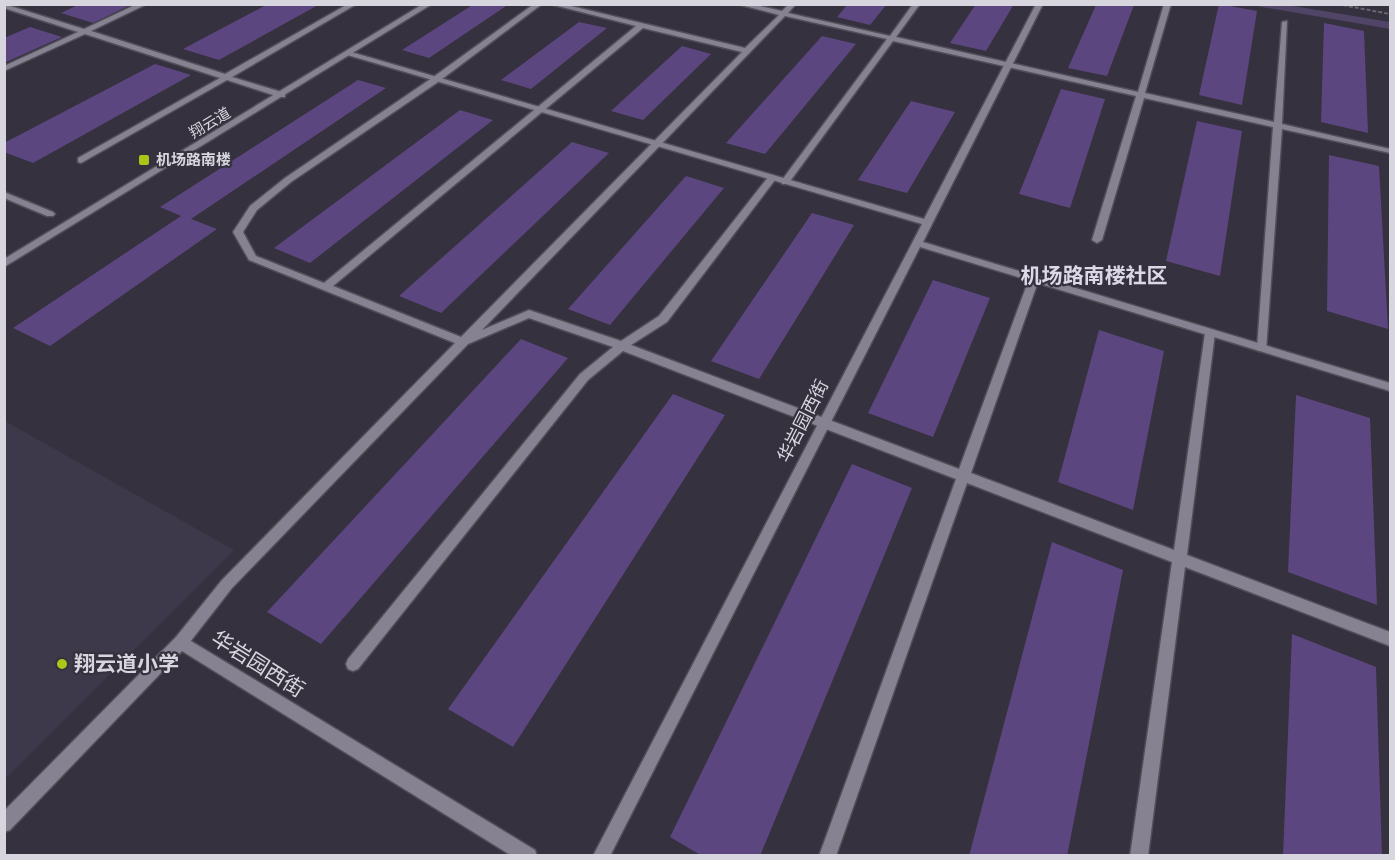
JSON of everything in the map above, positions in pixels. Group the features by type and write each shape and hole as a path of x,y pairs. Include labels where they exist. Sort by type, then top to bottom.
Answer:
{"street":[{"path":"4,69 144,4"},
{"name":"翔云道","path":"4,264 429,4"},
{"path":"539,4 435,80 288,180 253,208 237,232 252,258 463,342 529,314 622,346 1390,639"},
{"path":"553,4 747,51"},
{"path":"740,4 1390,151"},
{"path":"181,642 227,584 793,4"},
{"path":"785,182 917,4"},
{"name":"华岩园西街","path":"601,855 1040,4"},
{"path":"1097,240 1168,4"},
{"path":"81,160 352,5"},
{"path":"4,6 282,95"},
{"path":"1262,348 1285,22"},
{"path":"325,287 641,26"},
{"path":"348,54 927,223"},
{"path":"353,664 584,377 622,346 663,319 772,178"},
{"path":"4,195 50,214"},
{"path":"916,243 1390,387"},
{"path":"827,855 1034,279"},
{"path":"1139,855 1210,333"},
{"name":"华岩园西街","path":"4,824 181,642 529,855"}],"path":[{"path":"1337,4 1390,14"}],"shaded area":[{"path":"1251,5 1287,5 1390,22 1390,29"},
{"name":"翔云道小学","path":"5,421 234,550 5,779"}],"building":[{"path":"80,4 132,4 93,23 61,13"},
{"path":"268,4 320,4 219,60 183,49"},
{"path":"474,4 509,4 429,58 402,50"},
{"path":"848,4 887,4 870,25 837,17"},
{"path":"976,4 1014,4 986,51 950,43"},
{"path":"1219,4 1257,11 1242,105 1199,95"},
{"path":"1096,5 1134,5 1107,76 1068,68"},
{"path":"579,22 607,28 531,89 501,80"},
{"path":"1324,23 1364,31 1368,133 1321,122"},
{"path":"30,27 62,37 4,63 4,38"},
{"path":"822,36 856,44 765,154 726,143"},
{"path":"682,46 711,54 643,120 611,111"},
{"path":"155,64 191,75 33,163 4,152 4,143"},
{"path":"358,80 386,88 191,219 217,229 50,346 13,328 181,216 160,207"},
{"path":"1061,89 1105,99 1070,208 1019,194"},
{"path":"911,101 955,112 907,193 858,180"},
{"path":"460,110 493,120 310,263 274,248"},
{"path":"1197,121 1242,131 1220,276 1166,261"},
{"path":"572,142 609,153 441,313 399,296"},
{"path":"1329,155 1379,166 1388,329 1327,311"},
{"path":"686,176 724,188 610,325 568,309"},
{"path":"812,213 854,225 759,379 711,361"},
{"path":"933,280 990,298 933,437 868,413"},
{"path":"1099,330 1164,351 1133,510 1058,482"},
{"path":"521,339 568,358 321,644 267,612"},
{"path":"673,394 725,415 513,747 448,709"},
{"path":"1296,395 1370,418 1377,605 1288,572"},
{"path":"852,464 912,488 760,856 702,856 670,837"},
{"path":"1052,542 1123,570 1067,856 969,856"},
{"path":"1292,634 1376,667 1382,856 1283,856"}],"place":[{"name":"机场路南楼","path":"144,160"},
{"name":"翔云道小学","path":"62,664"}],"district":[{"name":"机场路南楼社区","path":"1094,276"}]}
